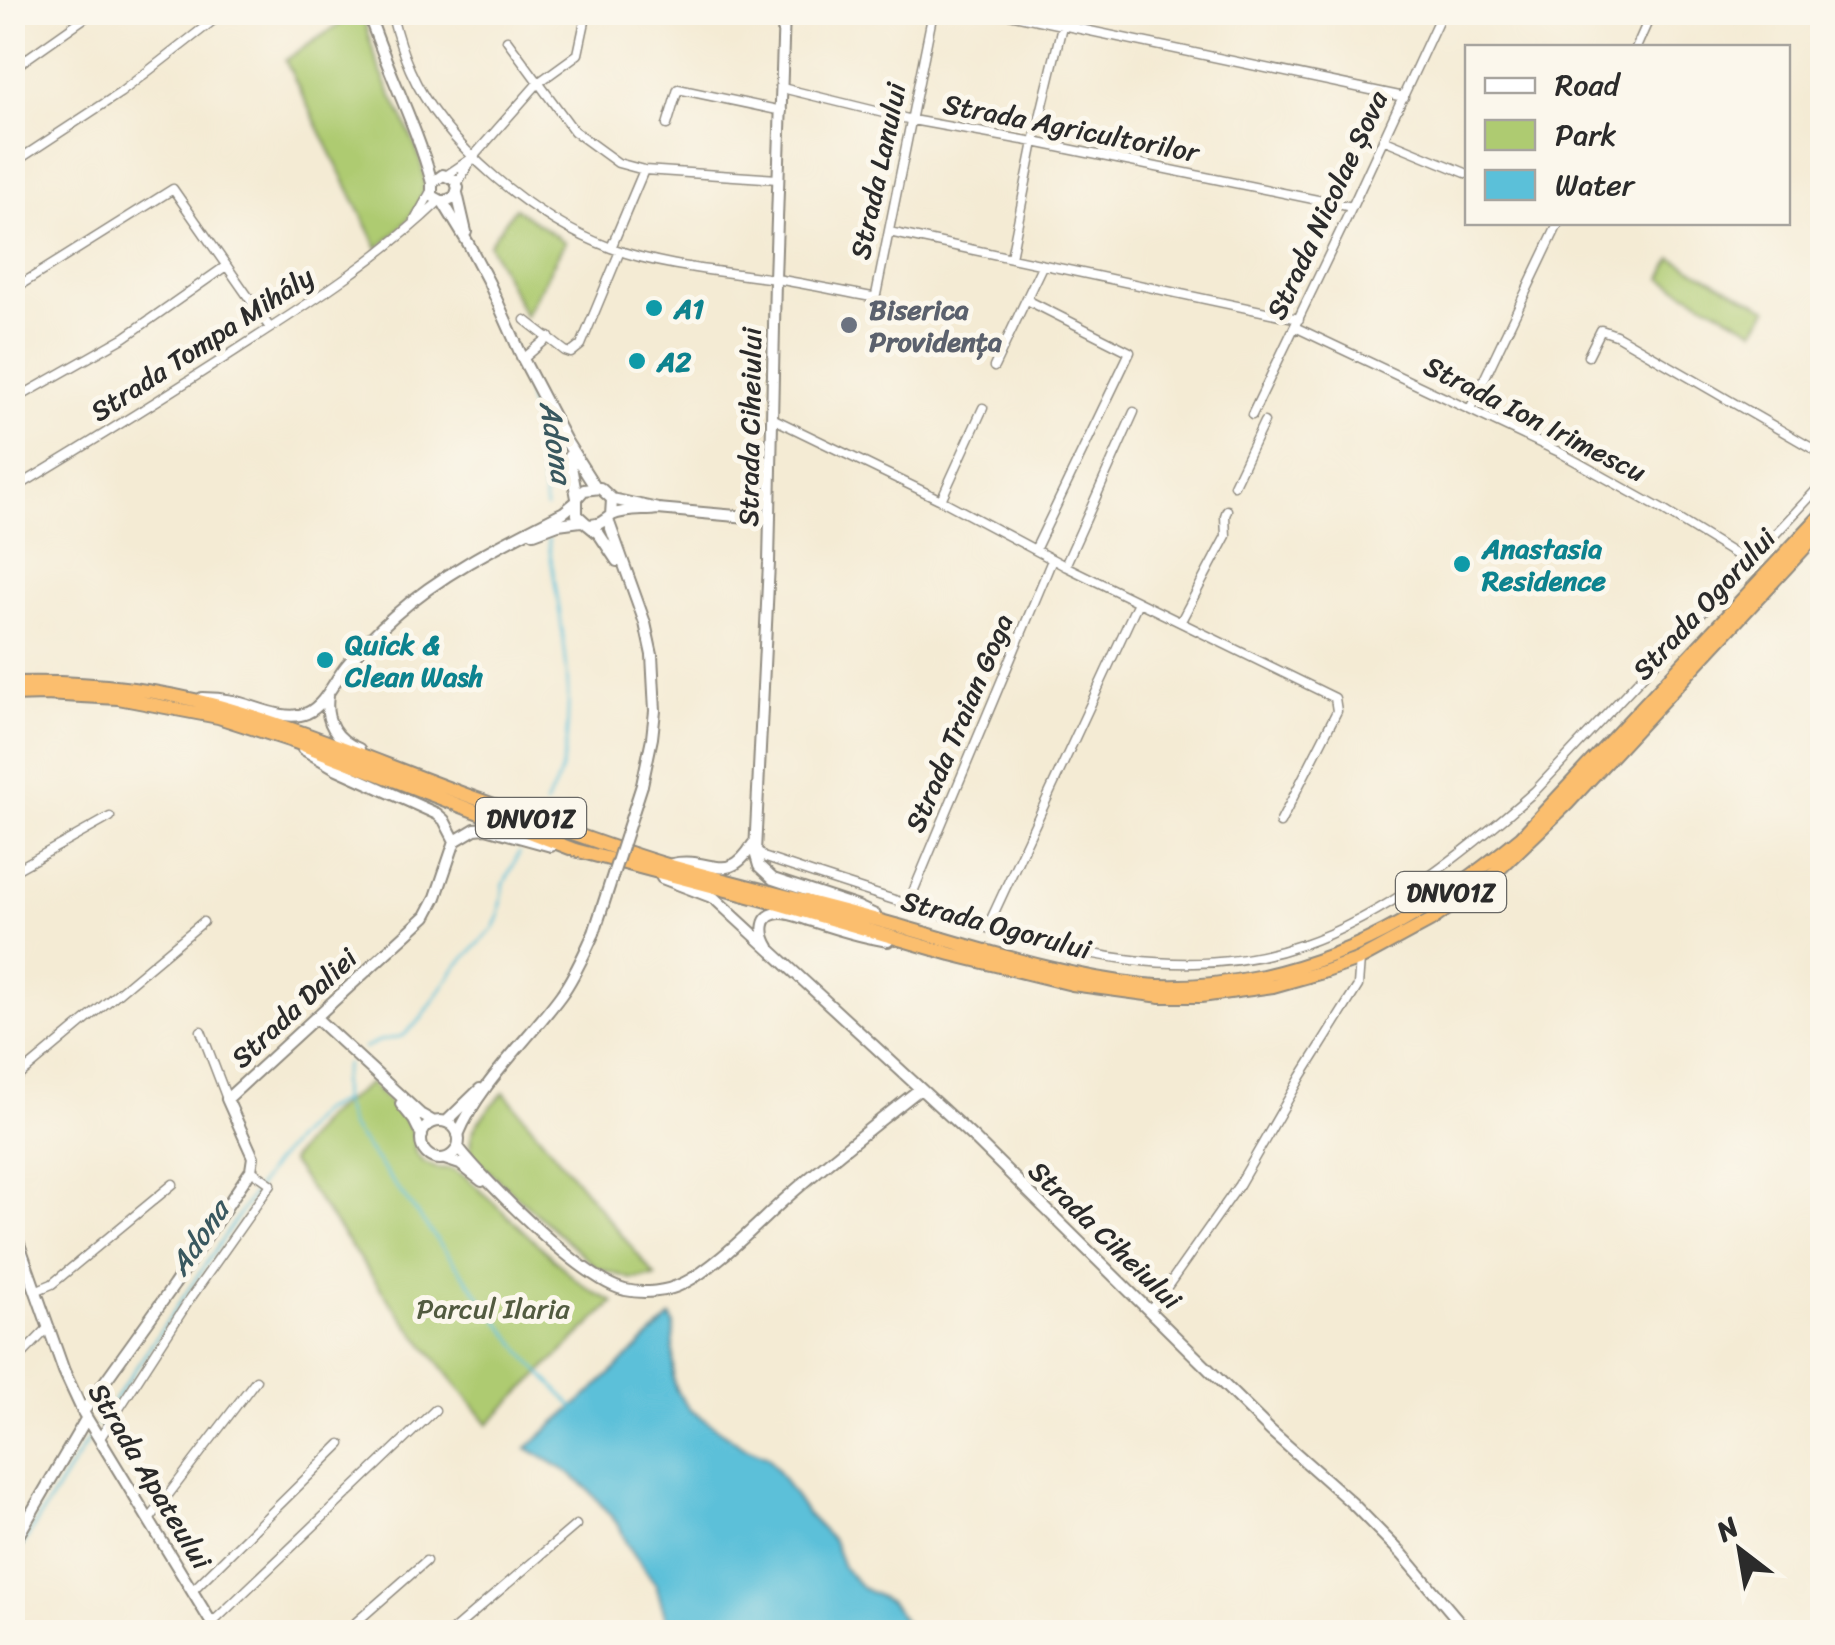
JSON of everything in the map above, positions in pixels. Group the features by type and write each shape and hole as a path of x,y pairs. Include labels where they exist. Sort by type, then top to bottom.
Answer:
{"highway":[{"name":"Strada Ogorului","path":"12,683 83,684 191,699 279,725 668,865 1108,980 1146,985 1208,985 1321,961 1358,946 1420,913 1473,876 1521,837 1822,511"},
{"name":"Strada Ogorului","path":"12,695 118,698 218,717 295,742 575,850 1072,984 1161,996 1201,996 1273,986 1360,959 1430,921 1486,881 1567,804 1822,529"}],"street":[{"path":"12,69 93,12"},
{"path":"12,164 120,93 224,12"},
{"path":"368,12 421,143 431,187 468,243 523,359 595,487"},
{"path":"391,12 411,73 436,113 487,171 547,216 616,249 688,266 775,279"},
{"path":"441,202 452,200 473,157 538,84 578,54 586,12"},
{"name":"Strada Ciheiului","path":"754,843 770,518 784,12"},
{"name":"Strada Lanului","path":"775,279 872,298 876,295 934,12"},
{"path":"1000,12 1404,97"},
{"name":"Strada Nicolae Șova","path":"1252,415 1442,12"},
{"path":"1637,45 1652,12"},
{"path":"1011,257 1062,26"},
{"path":"507,40 574,131 618,163 644,170 778,179"},
{"name":"Strada Agricultorilor","path":"782,88 912,120 1352,207"},
{"path":"667,125 678,89 782,111"},
{"path":"1383,139 1465,173"},
{"path":"421,143 457,188 468,243"},
{"path":"431,187 473,157"},
{"path":"526,320 571,353 581,345 644,170"},
{"name":"Strada Tompa Mihály","path":"410,228 431,187"},
{"path":"12,290 172,189 270,328"},
{"name":"Strada Tompa Mihály","path":"12,490 270,328 381,252 441,202"},
{"path":"1470,409 1558,225"},
{"name":"Strada Ion Irimescu","path":"888,232 1296,323 1559,452 1748,563"},
{"path":"12,401 124,336 226,266"},
{"path":"994,367 1042,266"},
{"path":"1027,300 1130,352 1035,550"},
{"path":"1588,356 1601,330 1616,335 1822,454"},
{"path":"523,359 549,338"},
{"path":"940,500 983,408"},
{"path":"1065,566 1134,412"},
{"path":"772,418 1334,698 1337,711 1280,824"},
{"path":"1234,485 1264,422"},
{"path":"566,441 575,480 577,515 599,534 624,570"},
{"path":"754,843 763,857 986,928 1079,952 1159,963 1201,964 1249,959 1303,945 1353,922 1420,882 1535,792 1822,484"},
{"path":"191,699 220,699 295,715 309,712 317,707 346,666 412,601 464,565 564,512 584,490 606,490 612,500 609,518 645,623 655,681 652,738 642,784 594,933 580,963 562,994 464,1120 455,1152 444,1159"},
{"path":"612,500 658,509 770,518"},
{"path":"519,537 558,524 596,526 609,518 658,509"},
{"path":"1181,621 1226,536 1227,510"},
{"name":"Strada Traian Goga","path":"908,904 1052,560"},
{"path":"986,928 1138,602"},
{"path":"330,690 328,714 339,737 437,785"},
{"path":"295,742 335,768 437,814 455,840 486,828 575,850"},
{"path":"12,872 110,816"},
{"name":"Strada Daliei","path":"250,1170 253,1156 228,1099 426,916 455,840"},
{"path":"668,865 689,862 730,868 754,843"},
{"path":"754,843 759,866 767,876 858,907 894,924"},
{"name":"Strada Ciheiului","path":"626,864 714,898 976,1140 1271,1431 1352,1504 1403,1555 1468,1632"},
{"path":"772,952 764,939 763,923 782,913 856,935 905,942"},
{"path":"12,1082 203,922"},
{"path":"1150,1311 1239,1184 1358,986 1360,959"},
{"path":"317,1019 420,1114 451,1125 458,1141 518,1210"},
{"path":"201,1031 228,1099"},
{"path":"422,1136 424,1130 440,1122 505,1063"},
{"path":"378,1076 414,1120 427,1154 460,1164 587,1272 624,1290 642,1292 683,1284 703,1272 800,1185 920,1088"},
{"path":"12,1546 84,1415 250,1170 271,1184 100,1438"},
{"path":"36,1291 52,1284 173,1184"},
{"name":"Strada Apateului","path":"12,1224 84,1415 214,1628"},
{"path":"174,1285 190,1299"},
{"path":"12,1364 48,1328"},
{"path":"149,1520 256,1380"},
{"path":"214,1628 435,1410"},
{"path":"192,1592 341,1444"},
{"path":"451,1632 576,1526"},
{"path":"345,1632 426,1561"},
{"path":"12,1621 24,1632"}],"green space":[{"path":"362,13 377,62 424,175 422,196 413,213 378,248 285,60"},
{"path":"515,208 565,242 525,316 489,244"},
{"path":"1672,258 1768,309 1755,330 1662,279"},
{"name":"Parcul Ilaria","path":"370,1083 406,1120 412,1130 415,1152 423,1162 466,1177 574,1278 614,1302 488,1424 391,1303 290,1161 324,1118"},
{"path":"504,1092 656,1277 631,1279 597,1268 473,1157 474,1130"}],"water":[{"path":"671,1317 673,1378 689,1409 742,1446 768,1457 807,1514 833,1541 843,1567 862,1588 890,1602 913,1632 663,1632 666,1618 656,1585 626,1543 620,1527 587,1488 527,1448"}],"waterway":[{"name":"Adona","path":"526,382 546,508"},
{"name":"Adona","path":"545,805 561,770 568,713 565,654 548,539"},
{"name":"Adona","path":"364,1048 403,1036 421,1019 456,967 494,928 504,884 519,853"},
{"name":"Adona","path":"97,1426 273,1164 320,1111 342,1101 346,1064"},
{"path":"342,1101 350,1126 530,1362 576,1409"},
{"path":"12,1562 92,1433"}],"place":[{"name":"A1","path":"654,308"},
{"name":"Biserica Providența","path":"849,325"},
{"name":"A2","path":"637,361"},
{"name":"Anastasia Residence","path":"1462,564"},
{"name":"Quick & Clean Wash","path":"325,660"}]}
